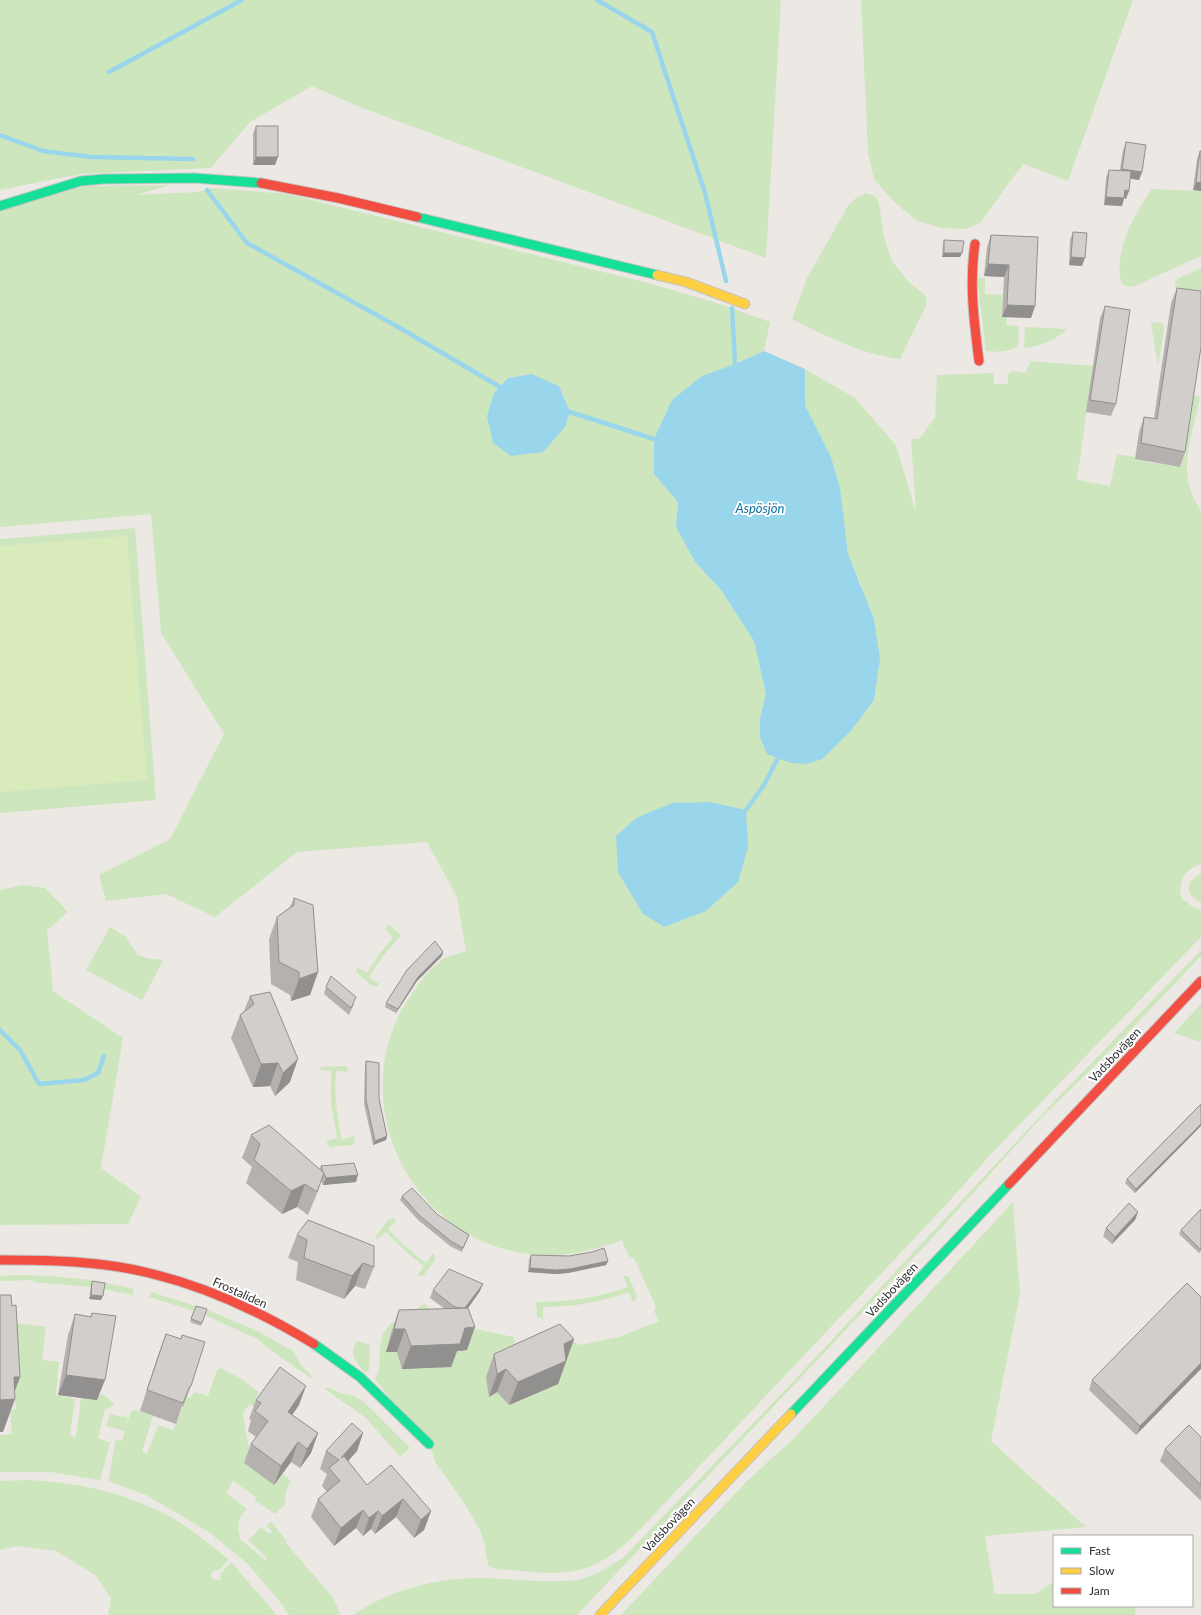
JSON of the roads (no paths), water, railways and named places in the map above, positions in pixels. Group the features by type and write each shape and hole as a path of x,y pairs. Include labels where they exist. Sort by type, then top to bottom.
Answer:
{"street":[{"path":"0,206 81,181 104,179 194,178 268,184 345,199 686,282 745,304"},
{"path":"975,244 972,260 971,283 979,361"},
{"name":"Vadsbovägen","path":"600,1615 1201,981"},
{"name":"Frostaliden","path":"0,1260 44,1259 101,1264 146,1272 200,1289 251,1310 292,1332 334,1358 370,1386 429,1444"}],"water":[{"name":"Aspösjön","path":"764,351 805,369 805,405 831,457 840,488 848,554 874,619 880,659 874,700 850,732 822,759 807,764 791,763 767,754 760,737 760,718 766,694 754,641 721,590 695,562 676,527 678,502 654,474 654,439 672,400 702,376 735,364"},
{"path":"532,374 559,386 570,412 565,427 543,452 511,456 493,443 487,416 494,393 508,378"},
{"path":"710,802 746,810 748,847 738,882 706,911 664,927 643,914 618,872 616,836 636,818 672,803"}],"waterway":[{"path":"109,72 242,0"},
{"path":"597,0 652,32 705,193 726,281"},
{"path":"0,135 43,151 91,157 193,159"},
{"path":"207,190 247,243 400,328 500,387"},
{"path":"732,308 735,364"},
{"path":"570,412 654,439"},
{"path":"746,810 764,785 778,758"},
{"path":"0,1030 20,1050 39,1084 84,1080 98,1073 104,1056"}]}
